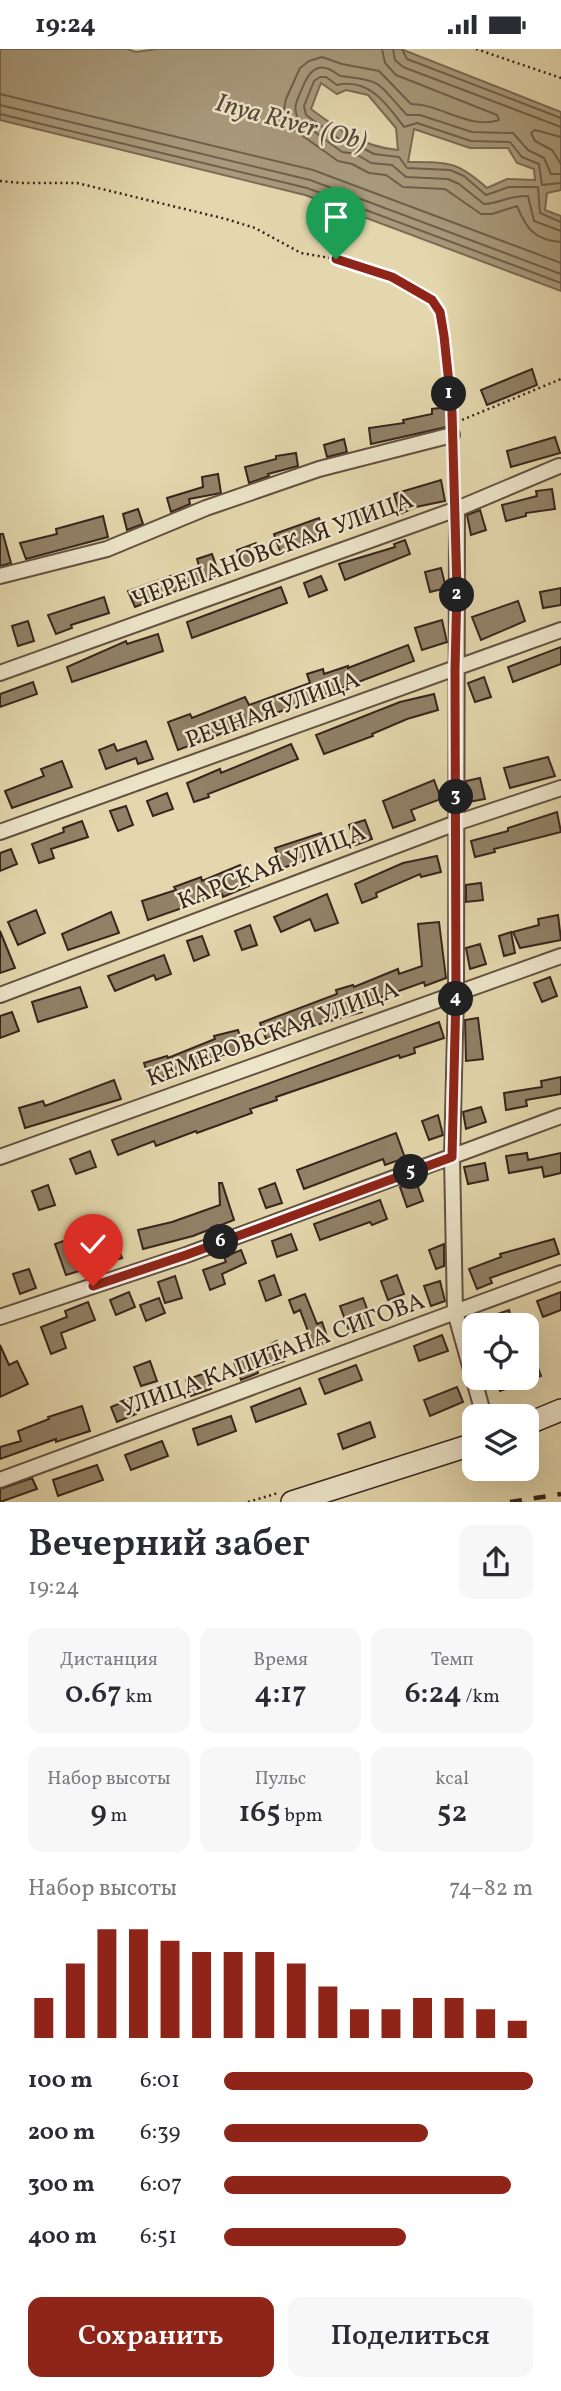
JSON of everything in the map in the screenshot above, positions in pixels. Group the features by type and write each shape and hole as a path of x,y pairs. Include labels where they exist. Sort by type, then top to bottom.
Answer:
{"main road":[{"path":"539,1419 561,1410"},
{"path":"292,1502 462,1448"}],"street":[{"path":"0,576 107,549 206,508 319,469 452,430"},
{"name":"ЧЕРЕПАНОВСКАЯ УЛИЦА","path":"0,673 457,509 559,466"},
{"path":"457,509 456,993 452,1157 455,1312 481,1404"},
{"name":"РЕЧНАЯ УЛИЦА","path":"0,832 561,630"},
{"name":"КАРСКАЯ УЛИЦА","path":"0,995 456,823 561,788"},
{"name":"КЕМЕРОВСКАЯ УЛИЦА","path":"0,1157 561,956"},
{"path":"0,1317 186,1255 561,1116"},
{"name":"УЛИЦА КАПИТАНА СИГОВА","path":"0,1480 561,1273"}],"path":[{"path":"476,49 561,78"},
{"path":"0,181 76,183 226,219 254,228 301,253 336,259 392,277 432,300 440,312 457,509"},
{"path":"452,430 561,379"}],"water":[{"name":"Inya River (Ob)","path":"0,49 127,49 136,52 157,49 401,49 561,112 561,190 547,193 545,210 561,216 561,291 305,195 0,120","holes":["321,83 337,94 346,90 368,95 396,128 398,150 362,141 311,109","414,129 470,148 508,148 517,163 534,169 535,180 507,179 487,188 468,173 451,165 408,162"]}],"building":[{"path":"532,369 537,385 487,405 481,390"},
{"path":"448,407 451,426 371,444 369,428 404,423 403,420 432,414 432,409"},
{"path":"555,437 560,453 511,467 507,451"},
{"path":"344,439 347,452 327,457 324,445"},
{"path":"296,453 298,466 268,474 269,476 249,483 245,467 276,459 276,456"},
{"path":"218,474 221,493 189,499 190,504 171,512 167,498 203,487 202,477"},
{"path":"441,480 445,501 416,507 400,514 394,494"},
{"path":"552,489 555,509 526,513 526,516 506,521 502,505 537,496 536,491"},
{"path":"371,504 376,520 356,526 352,510"},
{"path":"138,509 143,524 127,530 123,514"},
{"path":"480,510 486,530 471,535 467,515"},
{"path":"103,516 108,537 26,559 20,543 57,534 56,529"},
{"path":"319,518 326,536 281,554 274,534"},
{"path":"0,534 3,534 11,563 0,566"},
{"path":"405,540 410,554 345,580 339,564 395,547 394,544"},
{"path":"256,543 262,559 242,566 237,550"},
{"path":"212,554 219,574 135,607 128,591 199,566 197,559"},
{"path":"441,568 446,588 430,592 425,572"},
{"path":"321,576 327,590 309,597 304,583"},
{"path":"281,587 287,603 192,638 187,622"},
{"path":"561,588 561,605 543,608 540,592"},
{"path":"104,597 109,613 71,625 72,628 56,634 48,615"},
{"path":"518,601 525,621 481,640 472,617"},
{"path":"442,620 447,642 422,650 415,628"},
{"path":"28,621 34,641 18,646 12,626"},
{"path":"158,634 163,651 72,682 67,667 126,641 127,644"},
{"path":"408,645 414,661 178,750 168,722 190,714 192,718 245,697 249,705 310,683 307,674 323,669 324,674 348,668"},
{"path":"561,647 561,664 513,682 508,667"},
{"path":"484,677 491,697 475,702 468,683"},
{"path":"33,682 37,694 0,707 0,694"},
{"path":"434,694 438,710 407,719 372,734 373,736 324,754 316,735 400,702"},
{"path":"146,741 153,759 138,764 136,758 106,769 99,750 114,744 117,751"},
{"path":"291,744 298,759 194,802 187,783 220,769 221,773"},
{"path":"548,757 555,776 510,788 504,768"},
{"path":"62,761 72,787 12,808 5,791 44,776 41,769"},
{"path":"480,778 485,799 468,802 466,781"},
{"path":"434,780 441,799 411,810 415,820 393,828 383,801"},
{"path":"167,793 173,809 153,816 147,801"},
{"path":"126,806 133,825 118,831 110,811"},
{"path":"557,812 561,832 494,849 495,852 475,857 471,841 508,831 508,828"},
{"path":"365,820 372,839 356,845 349,825"},
{"path":"82,821 88,837 51,849 54,858 39,863 32,844 64,832 63,828"},
{"path":"321,833 328,852 283,868 275,848"},
{"path":"11,849 17,864 0,871 0,853"},
{"path":"437,856 441,872 421,877 420,874 376,893 377,897 362,903 355,884 403,863"},
{"path":"240,865 249,886 223,897 222,894 148,920 142,901 176,890 174,887 201,877 202,881"},
{"path":"481,883 483,900 466,902 466,885"},
{"path":"327,894 338,923 315,931 310,919 281,932 274,917"},
{"path":"36,910 45,933 18,945 8,922"},
{"path":"111,912 119,933 68,950 62,934"},
{"path":"558,915 561,940 520,948 513,932 539,925 538,919"},
{"path":"439,922 446,978 425,986 424,982 382,997 360,1007 362,1012 309,1027 307,1022 266,1039 260,1023 337,994 336,990 353,985 354,987 398,969 399,974 422,966 418,924"},
{"path":"250,925 257,945 242,950 235,931"},
{"path":"0,931 15,968 0,973"},
{"path":"511,932 515,953 504,956 499,936"},
{"path":"202,936 209,955 194,961 187,941"},
{"path":"480,944 486,964 470,969 466,948"},
{"path":"164,955 171,974 156,980 154,975 115,991 108,976"},
{"path":"550,977 557,996 542,1002 534,983"},
{"path":"80,987 87,1007 38,1022 32,1002"},
{"path":"12,1012 19,1031 0,1038 0,1016"},
{"path":"478,1018 483,1059 466,1061 465,1020"},
{"path":"439,1022 444,1038 414,1048 415,1053 400,1058 399,1055 276,1097 277,1100 250,1109 252,1113 197,1133 196,1131 156,1146 154,1141 118,1155 112,1140"},
{"path":"238,1030 244,1049 209,1059 150,1082 144,1063 167,1056 168,1058 215,1039 214,1036"},
{"path":"561,1077 561,1094 526,1100 527,1106 506,1110 504,1093 542,1087 541,1081"},
{"path":"114,1080 121,1099 25,1128 19,1108 43,1101 45,1106"},
{"path":"481,1107 486,1122 466,1129 463,1112"},
{"path":"438,1115 443,1135 429,1140 422,1121"},
{"path":"396,1133 405,1158 385,1165 383,1159 304,1189 297,1170"},
{"path":"90,1151 96,1167 76,1174 70,1159"},
{"path":"527,1153 528,1160 561,1153 561,1173 544,1177 542,1167 509,1173 506,1156"},
{"path":"485,1163 488,1180 468,1184 464,1167"},
{"path":"416,1181 423,1201 407,1207 400,1187"},
{"path":"219,1183 222,1183 234,1220 193,1236 143,1249 138,1230 172,1222 220,1205"},
{"path":"275,1183 282,1203 266,1208 259,1189"},
{"path":"48,1185 55,1205 39,1210 32,1191"},
{"path":"380,1200 387,1219 372,1225 370,1222 320,1240 314,1224"},
{"path":"113,1233 122,1258 66,1275 55,1244 74,1237 77,1245"},
{"path":"291,1234 297,1250 277,1257 272,1241"},
{"path":"554,1239 559,1254 490,1278 492,1283 477,1289 469,1269 501,1257 500,1254"},
{"path":"444,1244 444,1266 436,1269 429,1250"},
{"path":"241,1250 246,1263 222,1274 225,1284 210,1290 203,1270 226,1262 224,1257"},
{"path":"29,1269 36,1288 20,1294 13,1274"},
{"path":"274,1275 281,1295 266,1301 259,1281"},
{"path":"397,1275 404,1294 388,1300 381,1281"},
{"path":"175,1276 182,1298 165,1303 158,1282"},
{"path":"440,1281 445,1301 431,1306 424,1286"},
{"path":"129,1292 135,1307 116,1315 110,1300"},
{"path":"561,1292 561,1310 543,1317 537,1301"},
{"path":"305,1294 317,1324 322,1322 329,1342 314,1347 300,1310 294,1313 289,1300"},
{"path":"159,1298 165,1313 146,1321 140,1305"},
{"path":"363,1298 373,1325 350,1333 340,1306"},
{"path":"88,1302 95,1320 61,1333 66,1348 51,1354 41,1327 67,1317 65,1311"},
{"path":"442,1335 448,1351 419,1361 414,1346"},
{"path":"277,1341 284,1361 257,1370 258,1373 241,1380 234,1362"},
{"path":"0,1345 9,1365 17,1361 28,1384 0,1397"},
{"path":"150,1361 157,1381 141,1386 134,1367"},
{"path":"356,1365 362,1380 325,1394 319,1379"},
{"path":"205,1373 211,1389 191,1396 186,1380"},
{"path":"457,1387 463,1402 430,1416 424,1400"},
{"path":"300,1388 306,1404 256,1422 251,1407"},
{"path":"130,1399 136,1414 117,1422 111,1407"},
{"path":"82,1406 90,1431 56,1442 56,1439 0,1459 0,1447 21,1441 18,1431 49,1419 48,1417"},
{"path":"231,1416 236,1431 198,1445 193,1429"},
{"path":"370,1422 375,1437 343,1449 338,1434"},
{"path":"162,1441 168,1456 131,1470 125,1455"},
{"path":"97,1465 103,1480 58,1496 53,1480"},
{"path":"32,1478 37,1489 0,1502 0,1489"}],"railway":[{"path":"510,1502 561,1494"}],"route":[{"path":"93,1286 186,1255 452,1157 456,993 457,509 452,412 444,336 440,312 432,300 392,277 336,259"}]}
